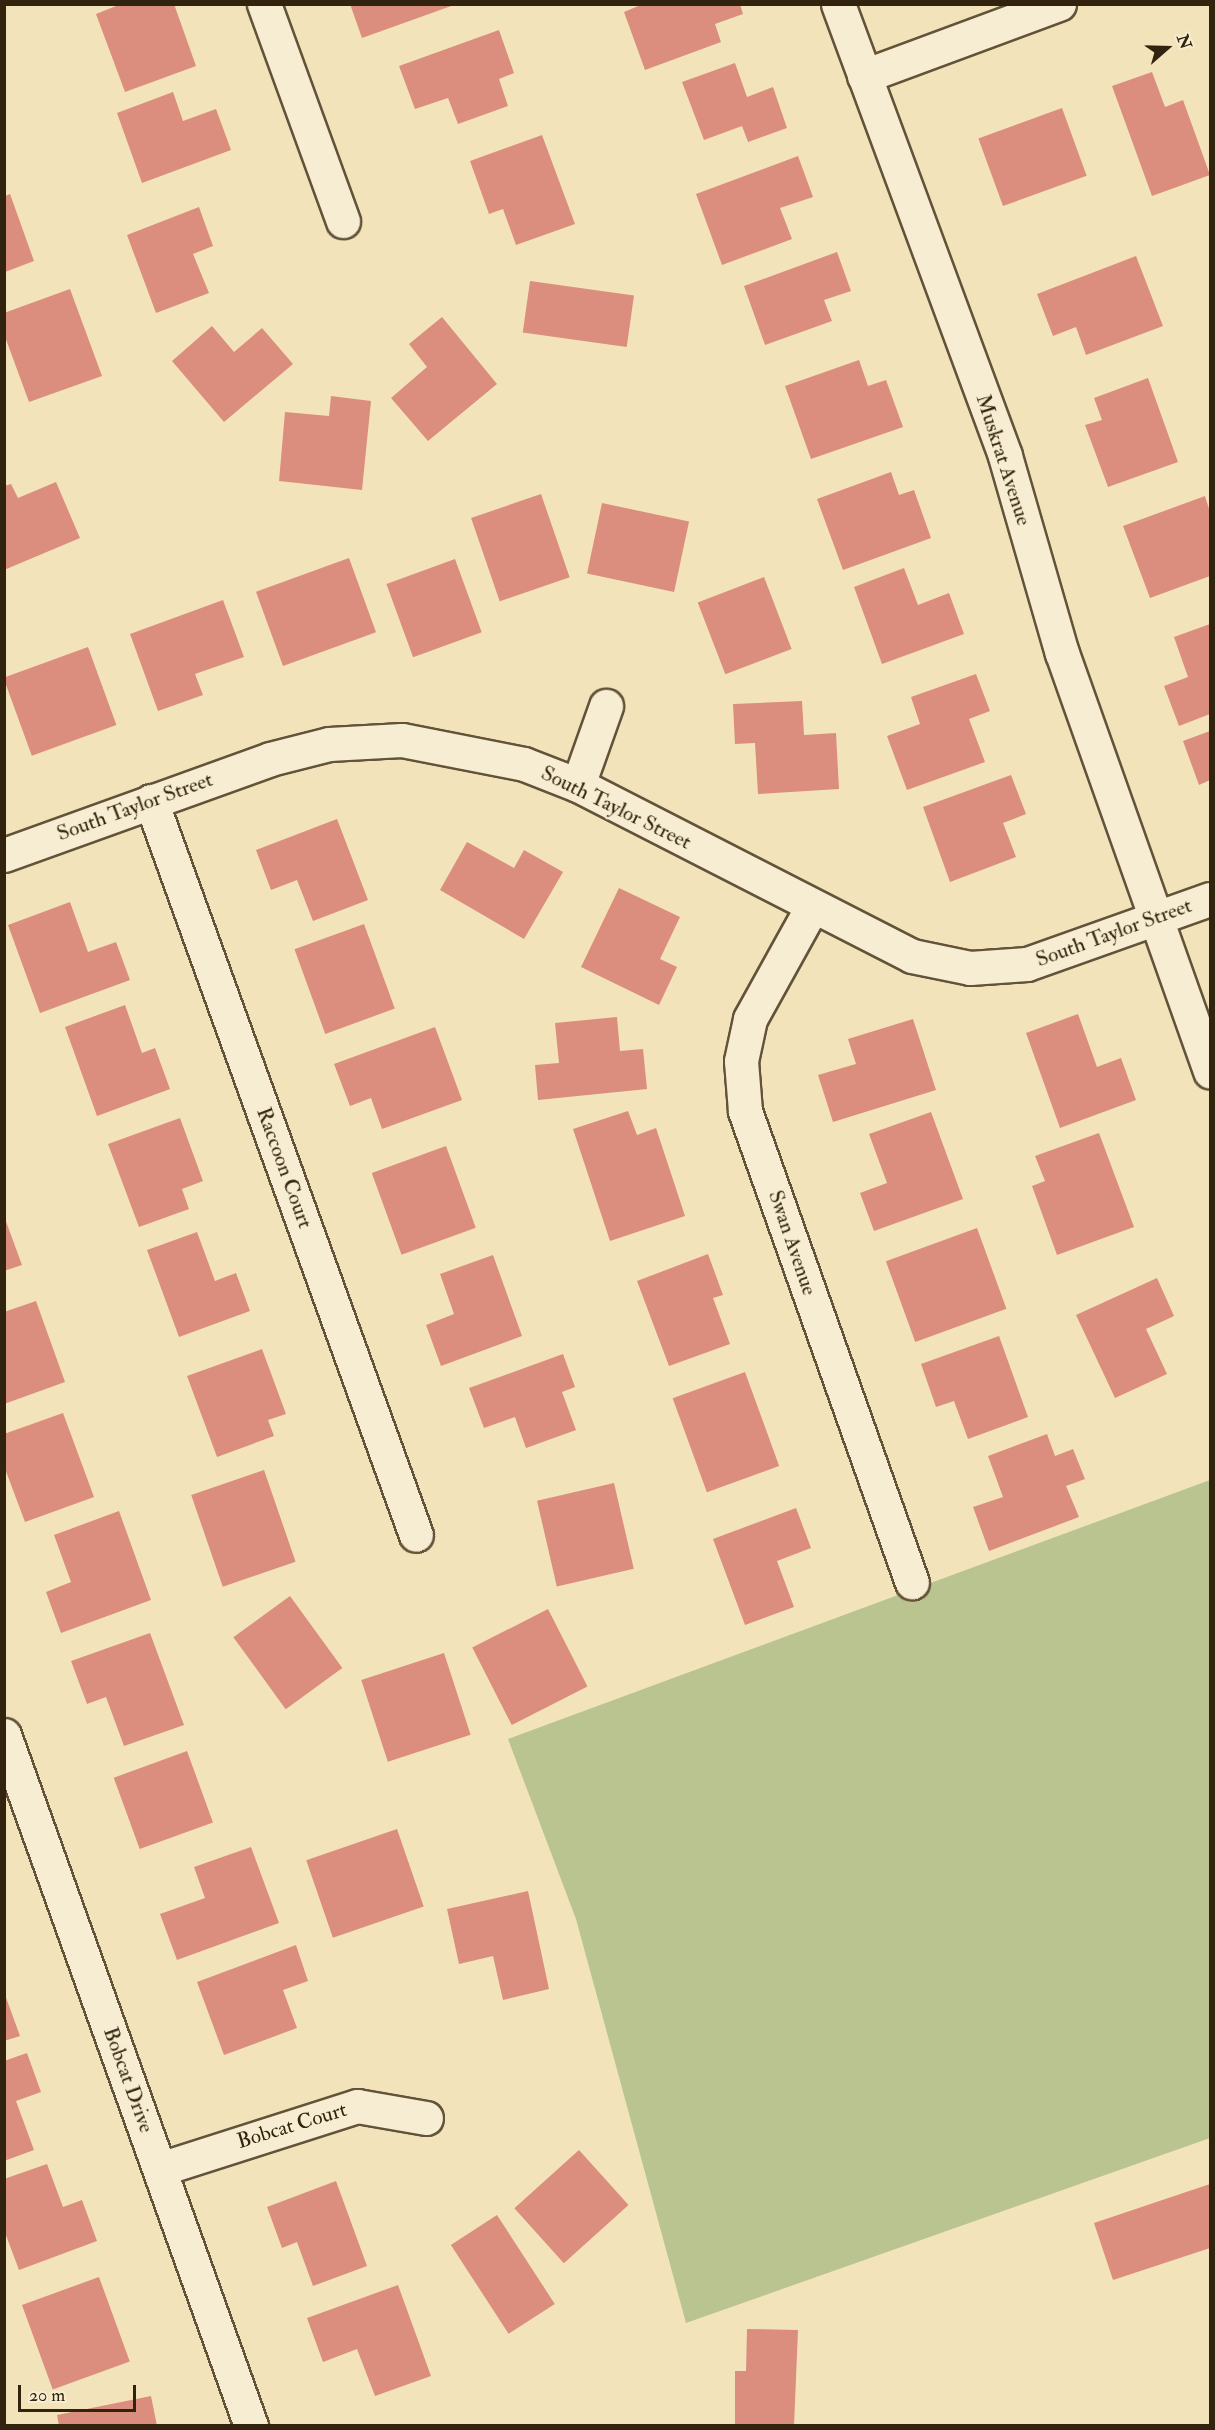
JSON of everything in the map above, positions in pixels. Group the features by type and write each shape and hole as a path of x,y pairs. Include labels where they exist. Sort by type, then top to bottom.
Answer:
{"street":[{"path":"264,4 343,221"},
{"name":"Muskrat Avenue","path":"838,4 1005,456 1062,653 1210,1072"},
{"path":"864,76 1059,4"},
{"path":"578,786 606,706"},
{"name":"South Taylor Street","path":"4,855 270,759 329,744 402,740 524,764 578,786 912,956 970,968 1028,964 1210,898"},
{"name":"Raccoon Court","path":"151,801 416,1535"},
{"name":"Swan Avenue","path":"812,907 750,1019 741,1061 745,1111 912,1582"},
{"name":"Bobcat Drive","path":"4,1735 251,2426"},
{"name":"Bobcat Court","path":"160,2169 357,2106 426,2118"}],"green space":[{"path":"1210,1480 1210,2138 686,2323 576,1919 508,1739"}],"building":[{"path":"121,4 174,4 196,66 125,92 96,14"},
{"path":"350,4 454,4 454,5 362,38"},
{"path":"643,4 740,4 743,14 715,24 721,42 645,70 624,12"},
{"path":"499,30 514,73 499,79 508,106 458,124 448,98 415,109 399,66"},
{"path":"735,63 747,97 773,87 787,128 748,142 742,126 704,140 682,82"},
{"path":"1152,72 1165,107 1183,100 1210,175 1152,196 1112,86"},
{"path":"173,92 183,121 216,109 231,150 142,183 117,113"},
{"path":"1062,108 1087,176 1003,206 978,138"},
{"path":"542,135 575,224 516,245 503,209 489,214 470,161"},
{"path":"798,156 813,197 780,208 792,239 722,265 696,194"},
{"path":"10,194 34,261 5,272 5,196"},
{"path":"199,207 213,246 193,254 209,293 156,313 127,235"},
{"path":"837,252 851,291 824,300 832,321 765,345 744,286"},
{"path":"1136,256 1163,326 1086,355 1076,327 1053,336 1037,294"},
{"path":"530,281 634,296 627,347 523,332"},
{"path":"70,289 102,376 29,402 4,334 4,313"},
{"path":"442,317 497,384 428,441 391,398 427,367 409,344"},
{"path":"212,326 234,352 262,328 293,364 224,422 172,361"},
{"path":"859,360 868,386 886,380 903,427 811,459 785,386"},
{"path":"1148,378 1178,462 1108,487 1085,425 1102,420 1094,398"},
{"path":"331,396 371,401 362,490 279,481 285,412 329,416"},
{"path":"891,472 899,495 914,490 931,538 843,570 817,499"},
{"path":"56,482 80,538 4,570 4,486 11,484 18,498"},
{"path":"541,494 570,577 500,601 471,518"},
{"path":"1205,496 1210,512 1210,576 1150,598 1123,526"},
{"path":"602,503 689,522 674,592 587,573"},
{"path":"349,558 376,632 283,666 256,592"},
{"path":"455,559 482,632 413,657 386,584"},
{"path":"904,568 918,605 949,593 964,634 882,664 854,587"},
{"path":"764,577 792,649 725,674 698,602"},
{"path":"223,600 244,657 195,674 203,695 158,711 130,634"},
{"path":"1210,624 1210,714 1179,726 1164,686 1188,677 1174,637"},
{"path":"88,647 116,725 32,756 4,678"},
{"path":"976,674 990,711 969,719 985,762 907,790 887,736 920,724 911,697"},
{"path":"802,701 804,735 836,733 839,789 758,794 755,743 735,744 733,704"},
{"path":"1210,731 1210,780 1199,785 1183,741"},
{"path":"1011,775 1026,814 1003,823 1016,857 950,882 923,807"},
{"path":"337,819 368,900 313,921 297,880 271,890 256,850"},
{"path":"467,842 514,868 524,850 563,872 524,939 440,890"},
{"path":"619,888 680,917 660,959 677,967 659,1005 581,967"},
{"path":"70,902 88,952 116,942 130,980 40,1013 8,925"},
{"path":"364,924 395,1009 325,1034 294,949"},
{"path":"125,1005 142,1053 155,1048 170,1089 97,1116 65,1027"},
{"path":"1078,1014 1097,1067 1121,1058 1136,1100 1060,1128 1026,1033"},
{"path":"617,1017 620,1051 643,1049 647,1089 538,1100 535,1065 559,1063 555,1023"},
{"path":"913,1019 936,1090 833,1122 818,1075 856,1064 848,1039"},
{"path":"435,1027 462,1100 382,1129 371,1098 350,1106 334,1064"},
{"path":"628,1111 637,1135 656,1128 685,1216 610,1241 573,1129"},
{"path":"931,1112 963,1199 874,1231 860,1193 887,1183 869,1134"},
{"path":"180,1118 203,1181 182,1189 189,1209 139,1227 108,1144"},
{"path":"1099,1133 1134,1227 1057,1255 1032,1186 1045,1181 1035,1156"},
{"path":"446,1146 476,1228 402,1255 372,1173"},
{"path":"4,1216 22,1265 4,1271"},
{"path":"977,1228 1006,1309 915,1342 886,1261"},
{"path":"197,1232 215,1281 236,1273 250,1311 179,1337 147,1250"},
{"path":"708,1254 723,1295 713,1298 730,1344 669,1366 637,1281"},
{"path":"493,1255 522,1336 441,1366 426,1325 454,1314 440,1274"},
{"path":"1157,1278 1174,1316 1146,1329 1167,1374 1115,1398 1076,1315"},
{"path":"36,1301 65,1382 4,1404 4,1312"},
{"path":"999,1336 1028,1417 968,1439 954,1401 936,1407 921,1364"},
{"path":"262,1349 286,1414 268,1420 274,1436 217,1457 187,1376"},
{"path":"563,1354 575,1387 562,1392 576,1430 526,1448 515,1417 484,1428 469,1388"},
{"path":"745,1372 779,1466 707,1492 673,1398"},
{"path":"63,1413 94,1497 25,1522 4,1466 4,1434"},
{"path":"1047,1434 1055,1456 1073,1449 1085,1479 1066,1486 1079,1517 989,1551 973,1507 1003,1497 988,1456"},
{"path":"264,1470 296,1562 223,1587 191,1495"},
{"path":"614,1483 634,1569 557,1587 537,1501"},
{"path":"796,1508 811,1548 777,1561 794,1607 745,1625 713,1539"},
{"path":"119,1511 151,1600 61,1633 46,1592 71,1582 54,1535"},
{"path":"290,1596 342,1668 286,1709 233,1637"},
{"path":"548,1609 587,1687 512,1725 472,1648"},
{"path":"150,1633 184,1725 124,1746 106,1697 87,1704 71,1661"},
{"path":"444,1653 471,1735 388,1762 361,1680"},
{"path":"187,1751 213,1822 140,1849 114,1778"},
{"path":"397,1829 424,1907 333,1938 306,1860"},
{"path":"251,1847 279,1923 177,1960 160,1914 205,1898 194,1867"},
{"path":"528,1891 549,1989 503,2000 493,1956 459,1964 447,1909"},
{"path":"296,1945 308,1981 283,1990 297,2028 224,2055 197,1982"},
{"path":"4,1992 20,2036 4,2041"},
{"path":"27,2053 41,2092 16,2101 34,2150 4,2161 4,2061"},
{"path":"579,2150 629,2205 564,2263 514,2208"},
{"path":"47,2164 63,2207 82,2200 97,2241 19,2270 4,2230 4,2179"},
{"path":"336,2181 367,2266 313,2286 297,2242 282,2248 267,2207"},
{"path":"1210,2184 1210,2248 1113,2280 1094,2223"},
{"path":"497,2215 555,2304 509,2334 451,2245"},
{"path":"99,2277 130,2362 53,2390 22,2305"},
{"path":"398,2285 431,2376 375,2396 357,2349 323,2362 307,2318"},
{"path":"747,2329 798,2330 794,2426 735,2426 735,2371 746,2371"},
{"path":"151,2396 157,2426 59,2426 57,2415"}]}
